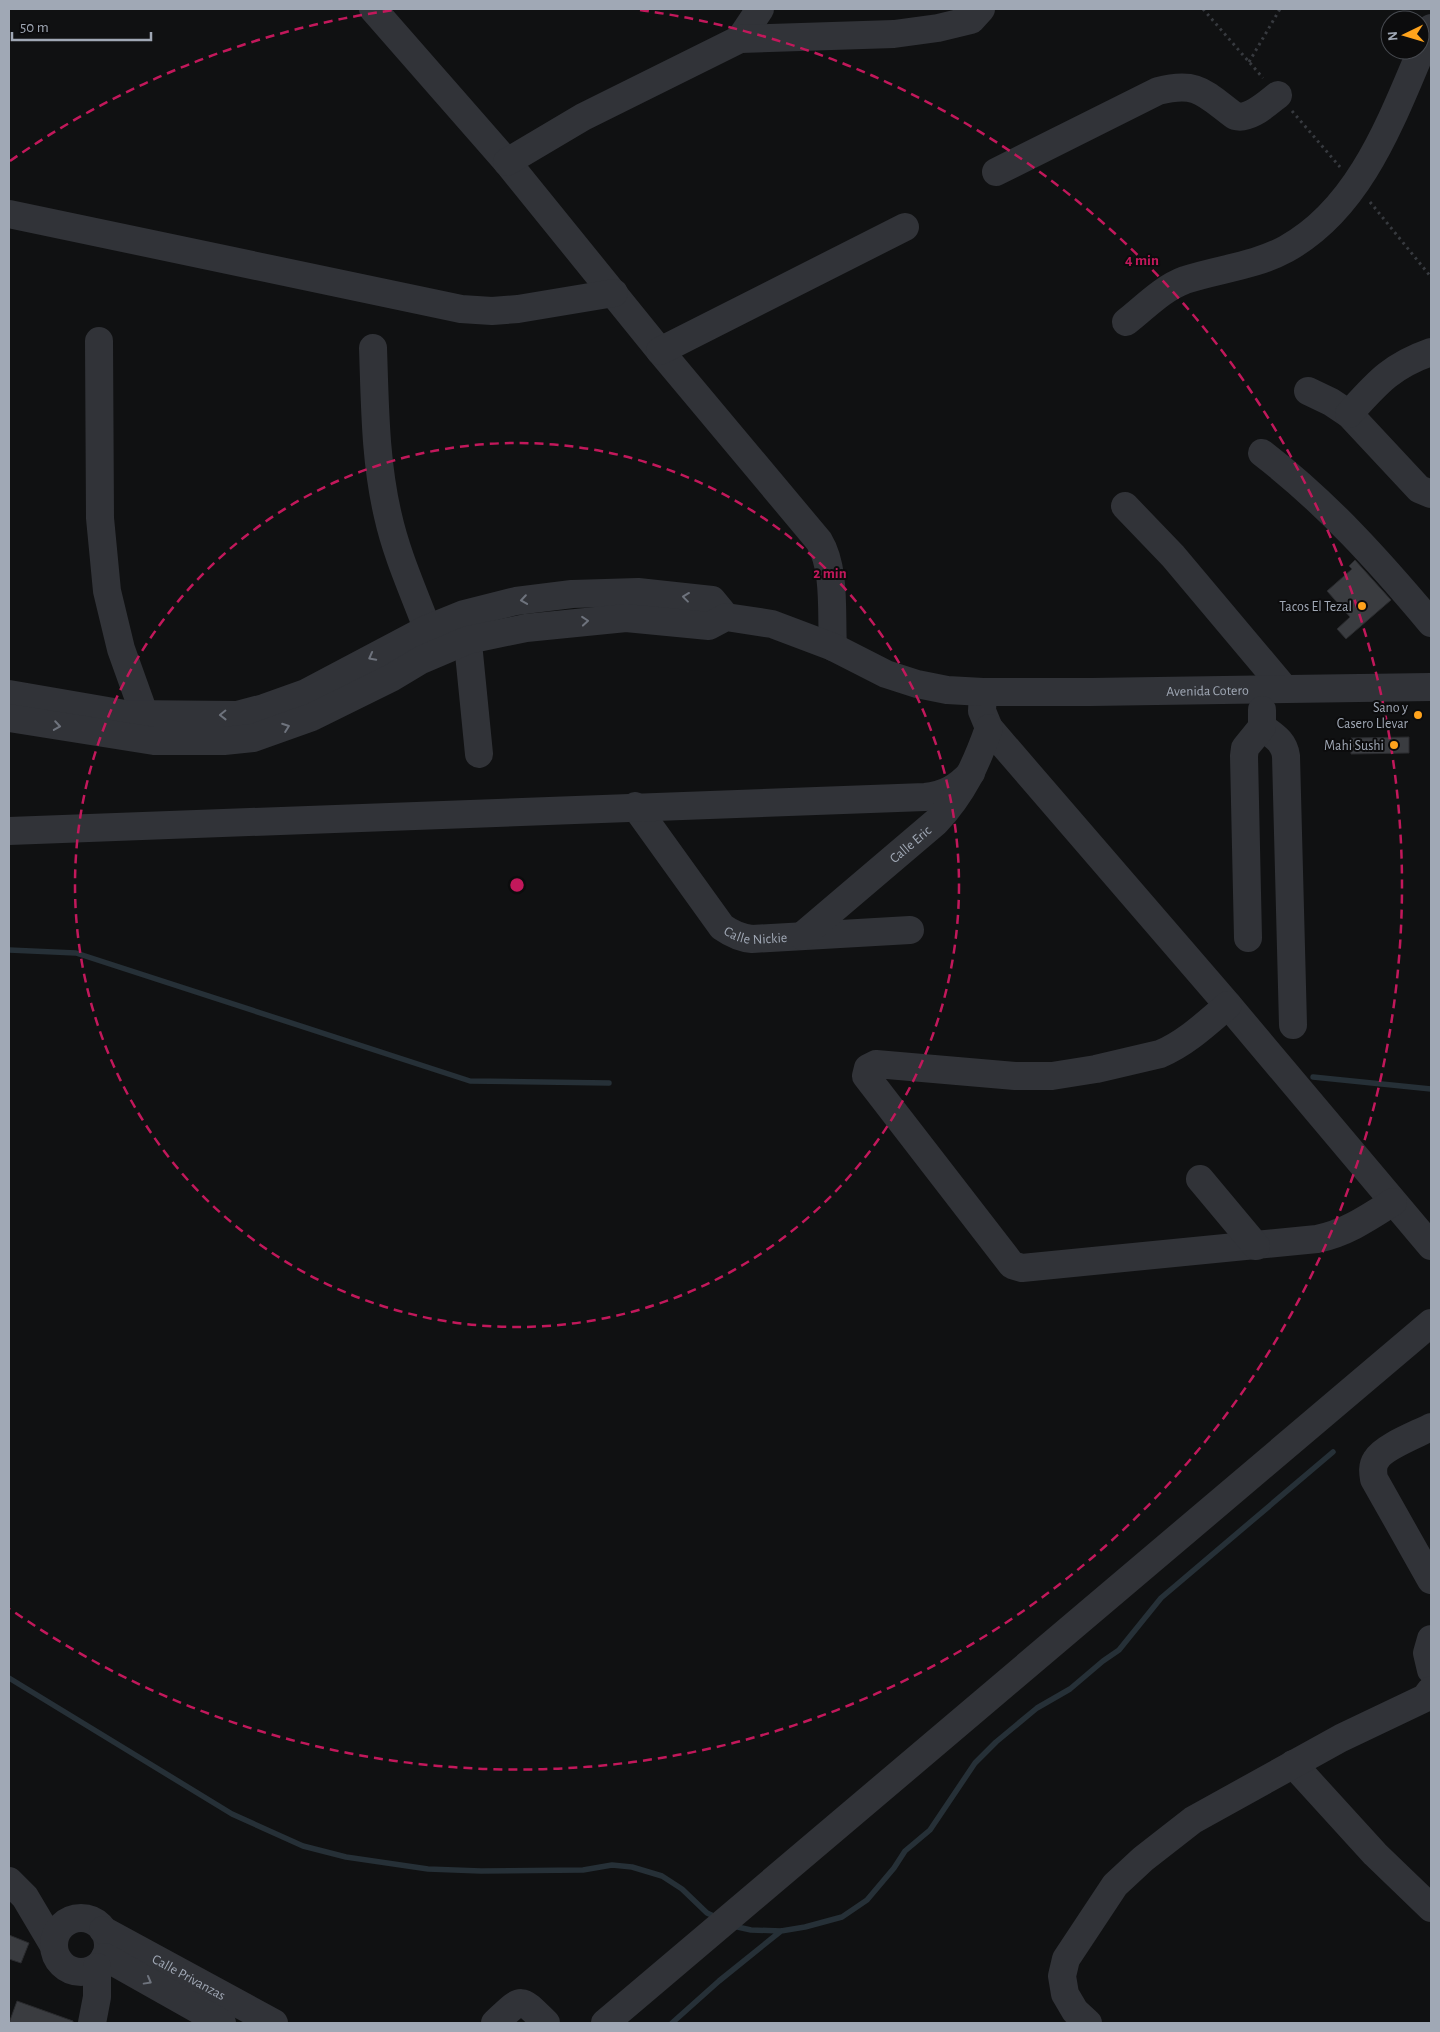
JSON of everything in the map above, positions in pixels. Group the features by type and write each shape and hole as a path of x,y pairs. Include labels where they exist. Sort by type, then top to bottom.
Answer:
{"street":[{"path":"373,9 507,162 823,548 829,568 833,647"},
{"path":"740,39 760,9"},
{"path":"507,162 583,117 740,39 894,34 938,28 971,20 981,9"},
{"path":"1126,322 1169,288 1183,281 1262,259 1286,249 1308,234 1331,214 1355,184 1395,111 1431,28"},
{"path":"996,172 1158,91 1175,87 1191,87 1203,92 1235,116 1241,118 1248,116 1278,96"},
{"path":"9,214 461,309 492,311 518,309 614,293"},
{"path":"660,351 905,228"},
{"path":"99,341 100,518 107,591 121,649 154,741"},
{"path":"374,348 375,423 380,474 388,517 404,569 432,641"},
{"path":"1349,414 1385,375 1406,362 1431,352"},
{"path":"1308,391 1331,402 1349,414 1419,489 1431,494"},
{"path":"1262,453 1295,478 1333,514 1431,622"},
{"path":"1125,506 1173,556 1273,689 1262,727 1245,748 1244,756 1248,930 1290,919"},
{"name":"Avenida Cotero","path":"466,627 516,601 572,594 638,592 712,600 726,618 772,624 833,647 868,666 932,688 983,692 1431,687"},
{"path":"9,694 144,716 237,715 264,708 306,693 466,627 479,754"},
{"path":"9,718 154,741 224,741 253,738 312,717 432,641"},
{"path":"983,692 982,711 989,728 1228,1004 1431,1246"},
{"path":"1262,727 1281,740 1285,747 1286,756 1293,1025"},
{"name":"Calle Eric","path":"802,936 936,822 946,811 971,773 989,728"},
{"path":"9,831 930,796 952,790 971,773"},
{"name":"Calle Nickie","path":"635,806 722,926 743,938 910,930"},
{"path":"1228,1004 1184,1041 1160,1054 1072,1074 1033,1077 876,1064 868,1068 866,1076 1012,1265 1016,1267 1022,1268 1317,1239 1335,1235 1353,1227 1394,1202"},
{"path":"1200,1179 1256,1246"},
{"path":"605,2023 1431,1323"},
{"path":"1431,1427 1382,1452 1375,1460 1373,1470 1374,1479 1431,1580"},
{"path":"1431,1639 1427,1653 1431,1670"},
{"path":"1088,2023 1075,2011 1065,1994 1062,1976 1066,1958 1115,1885 1143,1859 1193,1820 1341,1738 1425,1698 1431,1690"},
{"path":"1293,1764 1375,1854 1431,1908"},
{"path":"16,1893 69,1922"},
{"path":"16,1893 54,1946 57,1958 64,1966 92,1966"},
{"path":"54,1946 56,1936 61,1928 69,1922 78,1919 87,1919 96,1923 103,1930 107,1938 108,1948 92,1966 79,1996 87,2023"},
{"name":"Calle Privanzas","path":"103,1930 274,2023"},
{"path":"92,1966 97,1998 92,2023"},
{"name":"Calle Privanzas","path":"92,1966 222,2023"},
{"path":"495,2023 521,2002 526,2003 546,2023"}],"path":[{"path":"1203,9 1355,184 1431,277"},
{"path":"1248,62 1280,9"}],"building":[{"name":"Tacos El Tezal","path":"1355,560 1391,600 1346,639 1337,629 1350,617 1327,591 1352,569 1349,566"},
{"path":"1409,737 1409,753 1351,754 1351,738"},
{"path":"9,1935 29,1943 21,1963 9,1959"},
{"path":"17,2001 73,2021 73,2023 9,2023"}],"waterway":[{"path":"9,950 76,953 470,1081 609,1083"},
{"path":"1313,1077 1431,1089"},
{"path":"733,1926 751,1930 781,1931 805,1927 842,1917 867,1900 894,1868 905,1851 930,1830 975,1763 996,1742 1037,1708 1070,1689 1119,1650 1161,1598 1333,1452"},
{"path":"9,1678 232,1814 303,1846 346,1857 428,1869 481,1871 583,1870 612,1865 632,1867 662,1876 682,1889 707,1913 718,1918"},
{"path":"672,2023 719,1981 781,1931"}],"place":[{"name":"Tacos El Tezal","path":"1362,606"},
{"name":"Sano y Casero Llevar","path":"1418,715"},
{"name":"Mahi Sushi","path":"1394,745"}]}
